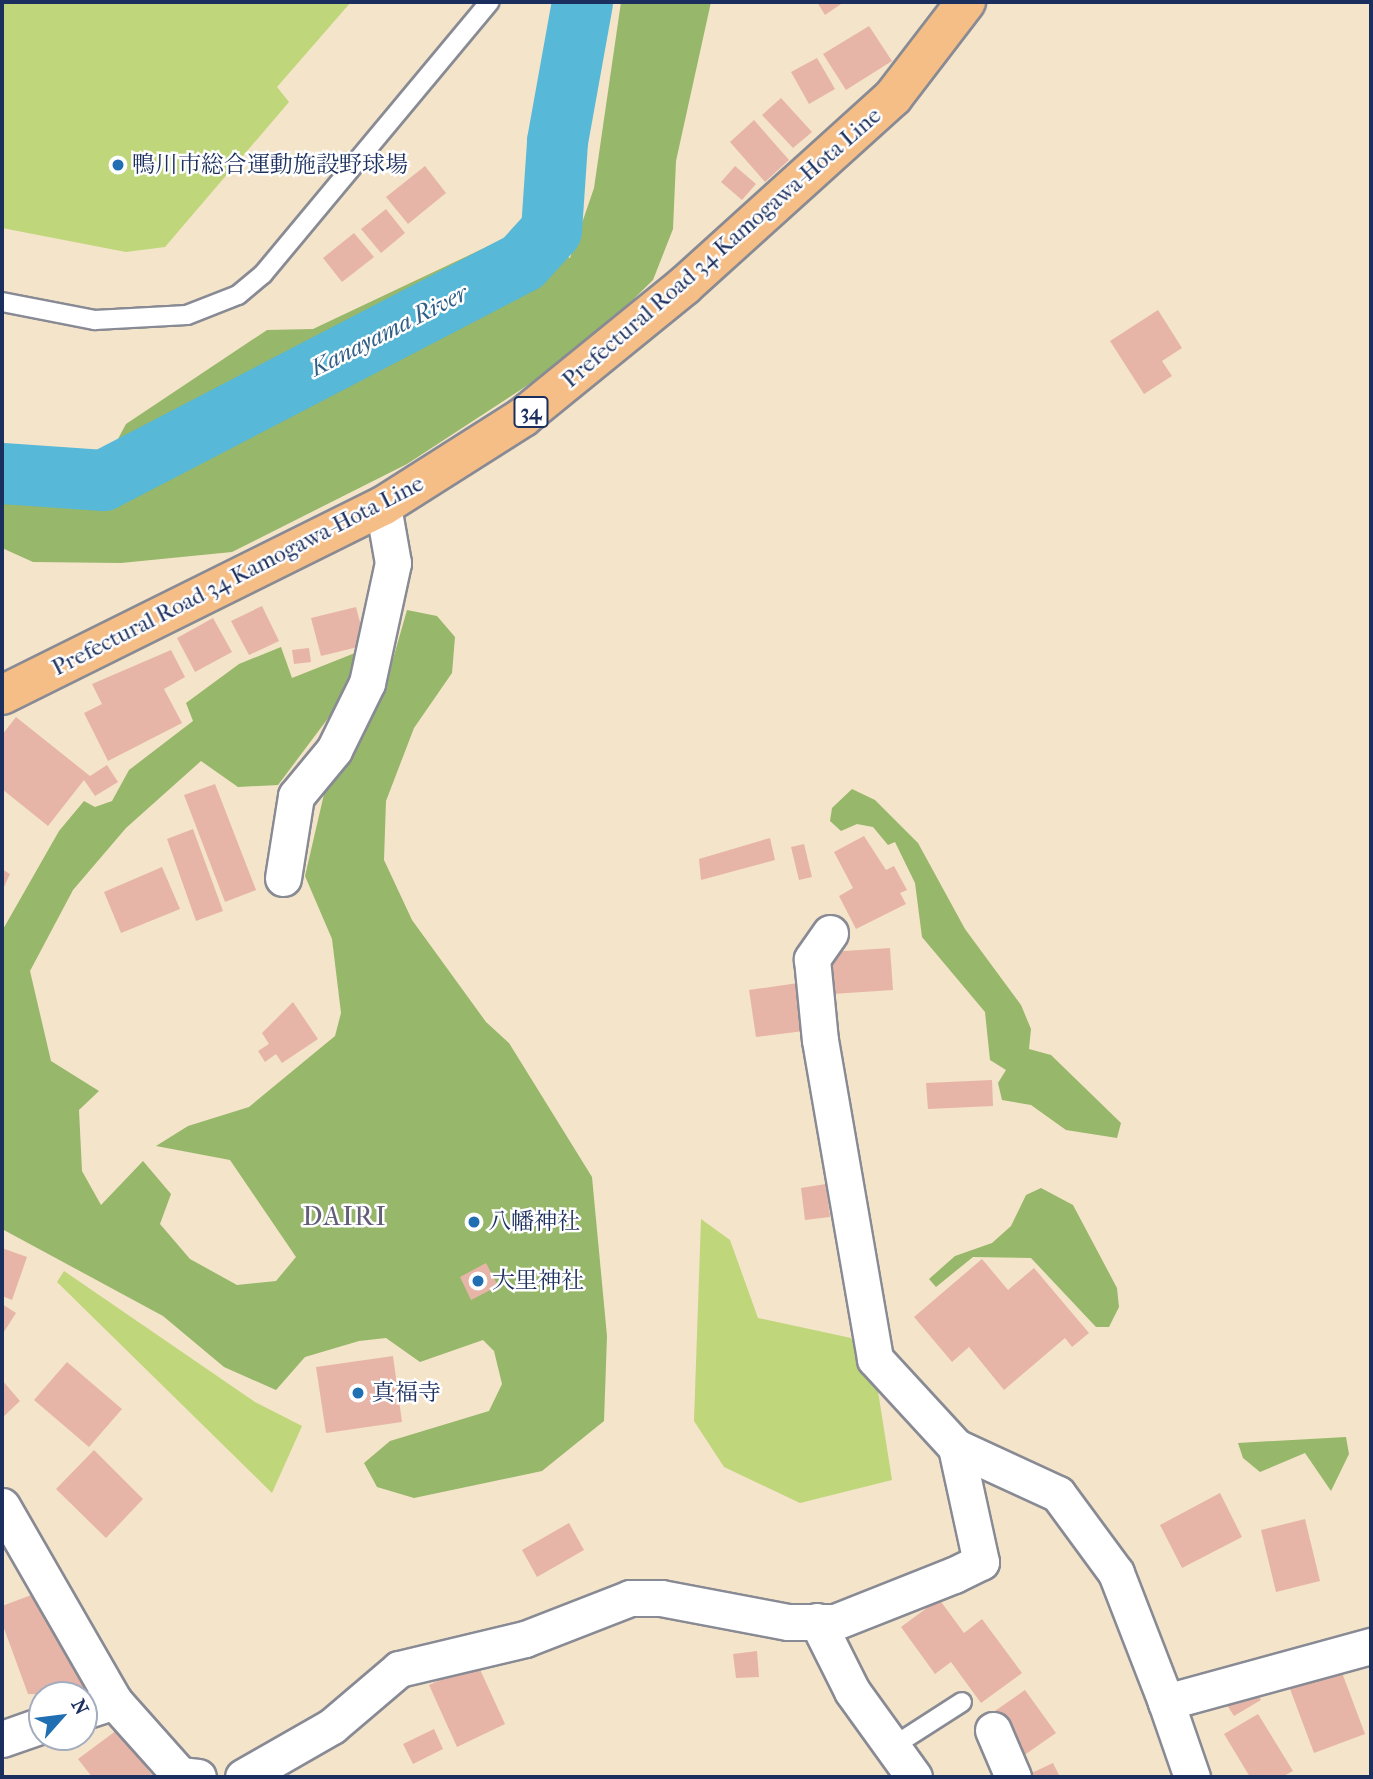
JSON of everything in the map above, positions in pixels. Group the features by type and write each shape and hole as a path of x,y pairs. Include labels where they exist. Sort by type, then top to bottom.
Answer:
{"main road":[{"name":"Prefectural Road 34 Kamogawa-Hota Line","path":"2,695 383,506 523,417 676,293 893,97 966,2"}],"street":[{"path":"283,878 296,796 334,750 366,683 393,563 383,506"},
{"path":"830,933 812,958 820,1040 875,1359 956,1447 1058,1494 1116,1573 1192,1777"},
{"path":"243,1777 332,1726 400,1669 525,1639 630,1598 835,1622 981,1562 956,1447"},
{"path":"2,1506 99,1706 180,1774 198,1777"},
{"path":"817,1621 852,1691 914,1777"},
{"path":"1166,1702 1371,1646"},
{"path":"2,1739 28,1730"},
{"path":"993,1730 1013,1777"}],"lane":[{"path":"2,302 95,320 187,315 239,295 263,274 490,2"},
{"path":"892,1747 962,1702"}],"green space":[{"name":"鴨川市総合運動施設野球場","path":"2,2 351,2 277,87 289,102 165,247 126,252 2,228"},
{"path":"621,2 711,2 676,161 673,229 653,280 583,349 407,464 232,552 121,563 33,562 2,548 2,490 54,492 111,452 126,424 267,330 313,329 516,233 570,258 594,188"},
{"path":"407,610 437,616 455,637 452,673 414,728 386,801 384,860 412,920 486,1022 509,1043 592,1177 607,1336 604,1421 542,1471 414,1498 377,1487 364,1463 390,1441 489,1411 502,1384 494,1351 483,1340 420,1362 386,1338 359,1341 305,1357 276,1390 224,1367 163,1316 2,1229 2,931 59,831 84,801 95,807 112,801 129,770 193,721 186,703 239,664 281,647 292,678 355,653 356,681 278,785 238,787 201,761 126,828 73,890 30,971 51,1061 99,1091 79,1110 82,1171 101,1205 143,1161 171,1194 160,1224 190,1259 237,1285 276,1281 296,1257 230,1160 156,1146 188,1126 249,1107 335,1036 341,1013 332,939 305,876 331,764 389,673"},
{"path":"852,789 875,800 918,843 965,929 1021,1005 1031,1029 1029,1049 1051,1055 1121,1123 1117,1138 1066,1130 1031,1105 1002,1100 998,1083 1006,1070 990,1060 985,1012 922,937 915,883 895,842 888,845 873,827 857,824 841,831 830,821 832,808"},
{"path":"1041,1188 1073,1205 1117,1288 1119,1307 1109,1327 1096,1327 1031,1258 973,1257 936,1287 929,1279 955,1256 992,1243 1011,1226 1026,1195"},
{"path":"701,1219 730,1240 758,1318 851,1338 877,1385 892,1480 800,1503 724,1467 694,1421"},
{"path":"64,1271 255,1402 302,1426 272,1493 57,1282"},
{"path":"1346,1437 1349,1454 1331,1491 1305,1453 1260,1472 1243,1458 1238,1443"}],"building":[{"path":"817,2 844,2 825,15"},
{"path":"869,26 892,61 846,90 823,54"},
{"path":"817,58 835,89 809,104 791,72"},
{"path":"781,98 812,132 793,148 762,115"},
{"path":"754,120 789,160 765,182 730,142"},
{"path":"425,166 446,193 408,224 386,197"},
{"path":"735,166 756,184 742,200 721,182"},
{"path":"386,209 405,233 381,253 361,229"},
{"path":"354,233 374,257 342,282 323,258"},
{"path":"1158,310 1182,348 1162,361 1172,376 1144,394 1110,341"},
{"path":"262,606 279,641 249,655 231,621"},
{"path":"356,607 366,645 321,656 311,618"},
{"path":"213,618 232,652 195,672 177,638"},
{"path":"309,648 311,662 294,664 292,650"},
{"path":"171,650 185,677 164,689 182,723 108,761 84,713 102,704 92,684"},
{"path":"16,717 90,776 107,765 118,782 95,796 84,780 48,826 2,789 2,735"},
{"path":"215,784 256,890 225,902 184,795"},
{"path":"193,829 223,911 196,921 167,839"},
{"path":"864,836 886,870 894,866 907,890 900,893 906,904 856,929 839,896 853,888 834,852"},
{"path":"770,838 775,860 701,880 699,859"},
{"path":"804,844 812,877 799,880 791,847"},
{"path":"162,867 180,909 121,933 104,892"},
{"path":"2,869 10,874 2,891"},
{"path":"890,948 893,990 832,994 829,952"},
{"path":"805,982 812,1030 756,1037 749,990"},
{"path":"293,1002 318,1039 282,1063 276,1054 265,1062 258,1051 269,1044 262,1033"},
{"path":"992,1080 993,1106 928,1109 926,1083"},
{"path":"826,1184 830,1217 805,1220 801,1188"},
{"path":"2,1248 27,1257 12,1300 2,1296"},
{"path":"982,1259 1008,1290 1034,1268 1089,1333 1072,1347 1065,1338 1004,1390 969,1347 952,1362 914,1317"},
{"path":"486,1263 498,1286 471,1300 460,1277"},
{"path":"2,1304 16,1313 2,1335"},
{"path":"393,1356 402,1422 326,1433 316,1367"},
{"path":"67,1362 122,1409 89,1447 34,1400"},
{"path":"2,1380 20,1401 2,1418"},
{"path":"94,1450 143,1499 106,1538 56,1489"},
{"path":"1220,1493 1242,1537 1182,1568 1160,1525"},
{"path":"1305,1519 1320,1581 1276,1592 1261,1530"},
{"path":"569,1523 584,1550 537,1577 522,1550"},
{"path":"42,1591 69,1662 84,1656 94,1681 28,1681 28,1694 2,1623 2,1606"},
{"path":"939,1599 964,1633 982,1619 1022,1673 981,1703 951,1662 935,1674 901,1627"},
{"path":"757,1651 759,1677 736,1678 733,1654"},
{"path":"1338,1662 1365,1734 1314,1753 1287,1681"},
{"path":"477,1663 505,1724 457,1747 429,1685"},
{"path":"1251,1682 1261,1700 1234,1716 1223,1699"},
{"path":"1025,1690 1056,1733 1023,1756 992,1713"},
{"path":"1258,1714 1293,1771 1282,1777 1250,1777 1224,1734"},
{"path":"434,1729 443,1749 413,1764 403,1744"},
{"path":"117,1730 152,1775 92,1777 78,1759 89,1751 98,1751 98,1744"},
{"path":"1053,1763 1060,1777 1023,1777"}],"waterway":[{"name":"Kanayama River","path":"2,473 103,480 522,262 551,230 557,141 582,2"}],"place":[{"name":"鴨川市総合運動施設野球場","path":"118,165"},
{"name":"八幡神社","path":"474,1222"},
{"name":"大里神社","path":"478,1281"},
{"name":"真福寺","path":"358,1393"}],"district":[{"name":"DAIRI","path":"345,1217"}]}
